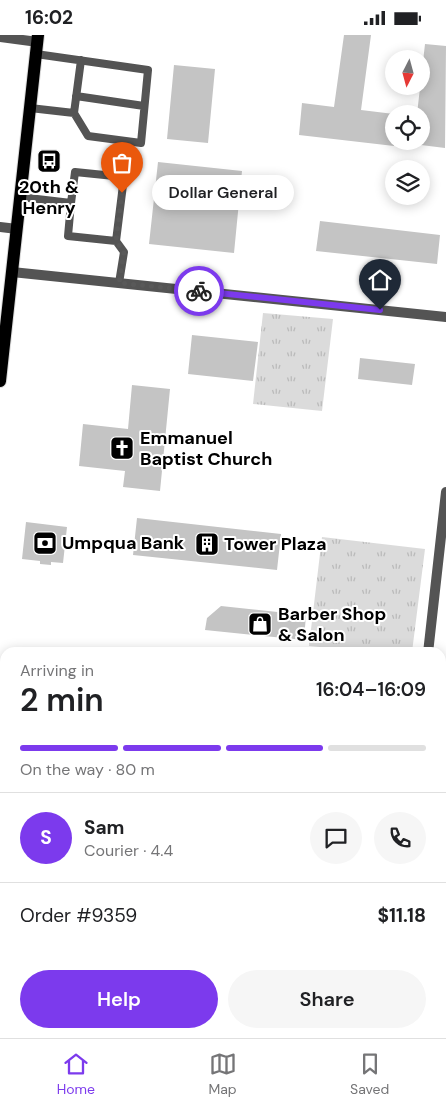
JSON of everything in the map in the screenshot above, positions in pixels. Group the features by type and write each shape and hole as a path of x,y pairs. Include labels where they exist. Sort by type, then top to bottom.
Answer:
{"main road":[{"path":"0,381 37,44"}],"street":[{"path":"0,37 37,44"},
{"path":"0,227 17,229"},
{"path":"12,272 446,317"},
{"path":"429,647 446,492"}],"lane":[{"path":"37,44 81,60 148,70 140,143 88,136 74,113 81,60"},
{"path":"76,97 144,106"},
{"path":"30,109 74,113"},
{"path":"116,241 68,236 75,172 124,177 116,241 124,252 119,283"},
{"path":"20,197 71,203"}],"green space":[{"path":"263,313 333,319 322,411 253,404"},
{"path":"322,537 425,549 413,647 309,646"}],"building":[{"path":"344,35 371,35 361,110 385,113 385,145 299,135 302,103 334,107"},
{"path":"425,44 446,46 445,148 430,146 430,105 418,105 419,95 430,95 430,50 424,50"},
{"path":"174,65 215,69 208,143 167,139"},
{"path":"158,162 242,171 234,253 149,244"},
{"path":"320,221 440,235 437,264 316,251"},
{"path":"192,335 258,342 253,381 188,374"},
{"path":"360,358 415,364 412,385 358,379"},
{"name":"Emmanuel Baptist Church","path":"132,385 170,389 160,491 123,487 125,471 79,466 83,424 128,429"},
{"name":"Tower Plaza","path":"137,518 281,534 277,570 133,555"},
{"name":"Umpqua Bank","path":"26,522 67,527 63,563 51,562 51,565 40,564 40,561 22,559"},
{"path":"221,606 306,615 304,640 205,630 207,618"}],"way so far":[{"path":"122,193 116,241 124,252 119,283 199,291"}],"place":[{"name":"20th & Henry","path":"49,161"},
{"name":"Dollar General","path":"122,193"},
{"name":"Emmanuel Baptist Church","path":"122,448"},
{"name":"Umpqua Bank","path":"45,543"},
{"name":"Tower Plaza","path":"207,544"},
{"name":"Barber Shop & Salon","path":"260,624"}],"route":[{"path":"199,291 380,310"}]}
